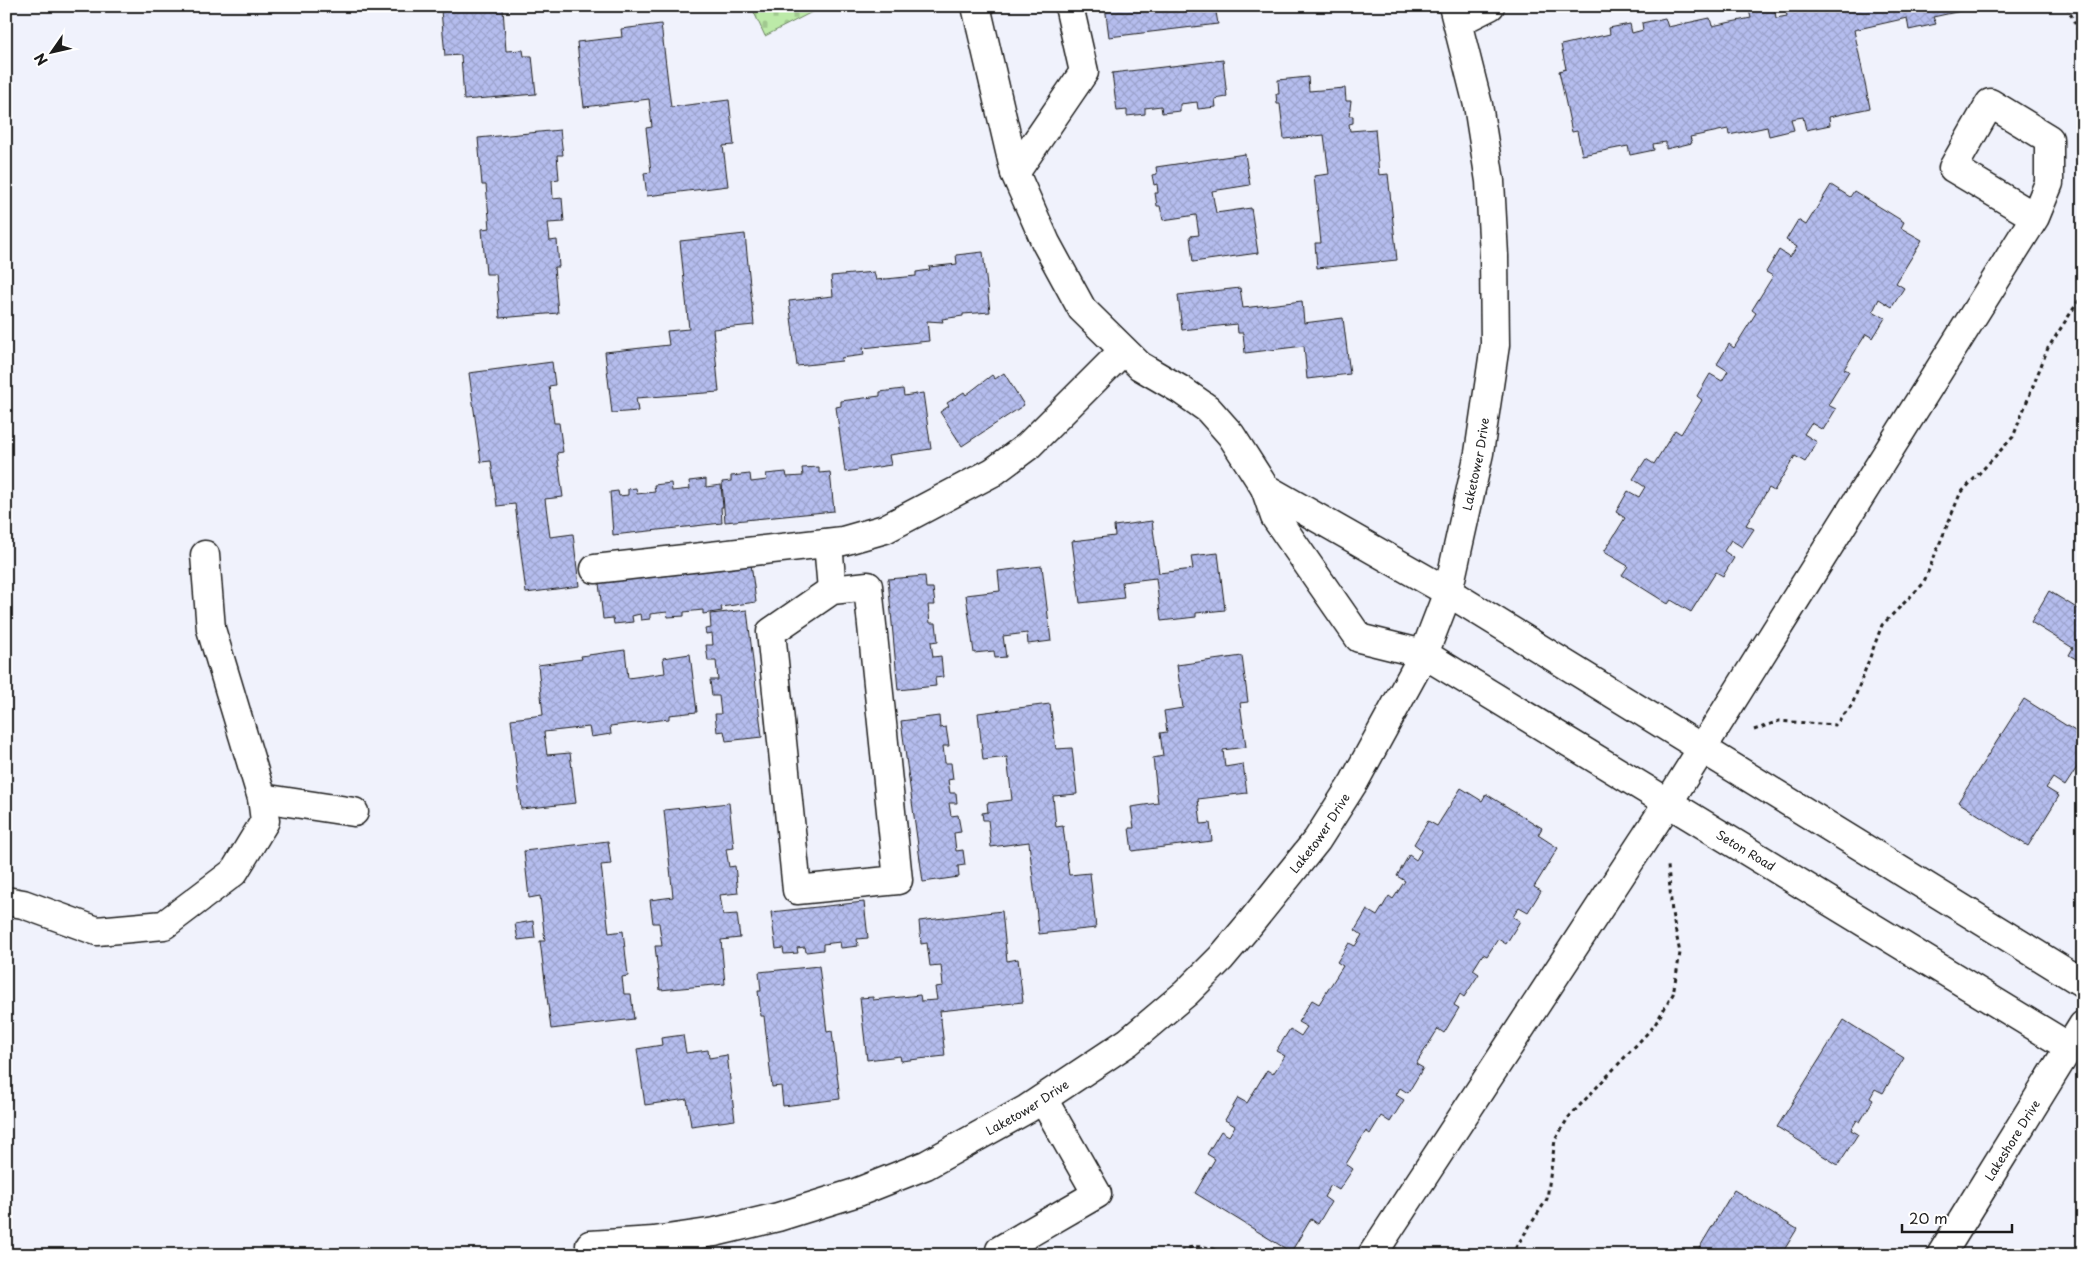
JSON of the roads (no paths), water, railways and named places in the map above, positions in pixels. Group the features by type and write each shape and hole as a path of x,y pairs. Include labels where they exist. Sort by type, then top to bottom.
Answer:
{"street":[{"path":"976,6 1015,173 1046,243 1082,309 1140,366 1181,390 1208,409 1231,435 1265,488 1448,592 2083,983"},
{"path":"1015,173 1084,72 1069,6"},
{"path":"1455,14 1490,6"},
{"name":"Laketower Drive","path":"591,1250 715,1232 778,1217 858,1192 926,1165 1042,1099 1128,1042 1186,993 1237,939 1316,840 1354,782 1424,654 1448,592 1479,453 1495,345 1494,256 1490,181 1478,105 1455,14"},
{"path":"1372,1255 1668,802 2035,217"},
{"path":"595,569 828,543 885,529 993,472 1028,446 1124,351"},
{"name":"Seton Road","path":"1265,488 1275,517 1359,638 1424,654 1668,802 2076,1036"},
{"path":"828,543 832,590"},
{"path":"6,901 22,904 97,931 164,925 234,872 265,821 262,798 211,629 204,556"},
{"path":"868,586 898,880 797,890 771,632 832,590 868,586"},
{"path":"262,798 354,812"},
{"name":"Lakeshore Drive","path":"1941,1255 2076,1036"},
{"path":"1000,1250 1097,1194 1042,1099"}]}
